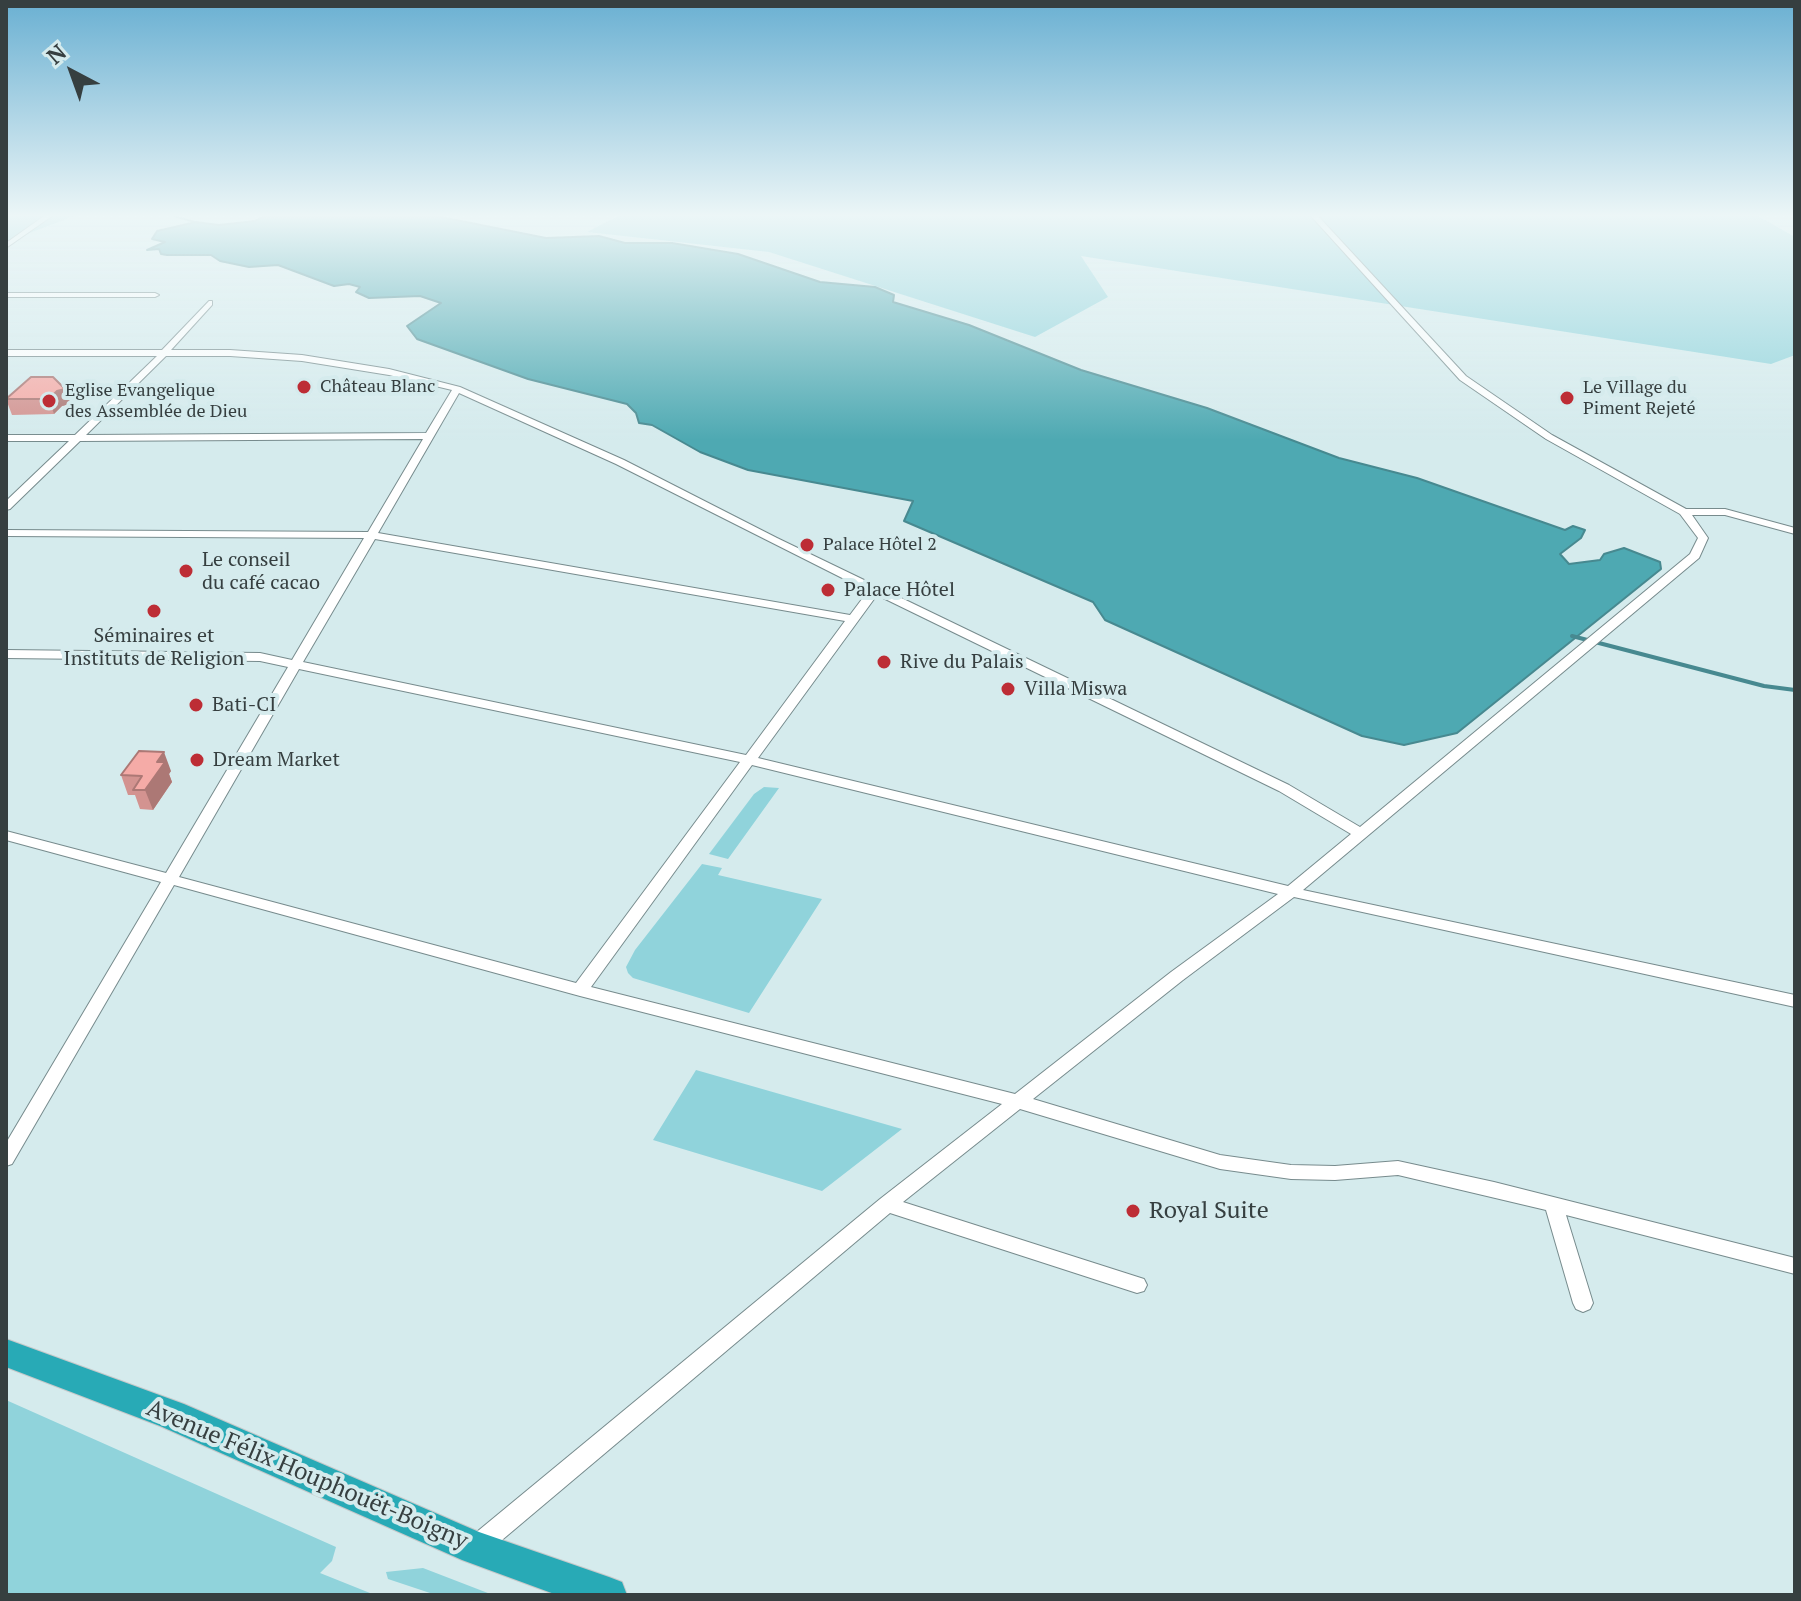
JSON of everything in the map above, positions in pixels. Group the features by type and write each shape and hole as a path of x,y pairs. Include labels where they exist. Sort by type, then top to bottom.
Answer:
{"highway":[{"name":"Avenue Félix Houphouët-Boigny","path":"6,1353 172,1415 475,1548 609,1595"}],"street":[{"path":"475,1548 887,1204 1177,976 1291,892 1695,556 1703,538 1684,512 1549,437 1463,378 1383,291"},
{"path":"6,295 155,295"},
{"path":"6,507 164,353 209,303"},
{"path":"6,353 164,353 302,358 389,372 457,389 620,462 1284,788 1361,834"},
{"path":"6,1159 169,878 297,667 457,389"},
{"path":"6,438 428,436"},
{"path":"1684,512 1725,512 1795,531"},
{"path":"6,533 371,535 853,619"},
{"path":"580,990 875,589"},
{"path":"6,654 260,657 748,760 1291,892 1795,1001"},
{"path":"6,835 580,990 1017,1101 1220,1162 1291,1172 1335,1173 1398,1168 1795,1266"},
{"path":"887,1204 1137,1285"},
{"path":"1554,1205 1583,1303"}],"shaded area":[{"path":"884,291 894,295 893,302 969,325 1081,370 1207,408 1339,458 1417,478 1565,530 1573,526 1585,530 1581,538 1560,554 1569,564 1600,560 1604,554 1624,548 1660,562 1661,569 1457,733 1404,745 1362,736 1105,620 1093,602 904,521 913,501 748,470 700,452 652,425 639,423 636,413 627,404 528,379 417,339 407,326 441,303 420,296 369,298 356,292"},
{"path":"890,291 1104,291 1108,297 1035,337"},
{"path":"1303,291 1795,291 1795,355 1771,364"},
{"path":"764,787 779,788 728,859 709,854 754,794"},
{"path":"702,864 722,868 718,875 822,899 749,1013 633,978 626,967 635,950"},
{"path":"696,1070 902,1129 822,1191 653,1140"},
{"path":"6,1400 336,1547 332,1561 320,1573 375,1595 6,1595"},
{"path":"423,1568 493,1595 436,1595 388,1579 386,1572"}],"building":[{"path":"31,377 53,377 65,389 57,391 49,399 6,399"},
{"path":"139,751 164,752 157,762 165,762 145,790 133,790 142,776 121,775"}],"waterway":[{"path":"1572,636 1764,686 1795,690"}],"place":[{"name":"Château Blanc","path":"304,387"},
{"name":"Le Village du Piment Rejeté","path":"1567,398"},
{"name":"Eglise Evangelique des Assemblée de Dieu","path":"49,401"},
{"name":"Palace Hôtel 2","path":"807,545"},
{"name":"Le conseil du café cacao","path":"186,571"},
{"name":"Palace Hôtel","path":"828,590"},
{"name":"Séminaires et Instituts de Religion","path":"154,611"},
{"name":"Rive du Palais","path":"884,662"},
{"name":"Villa Miswa","path":"1008,689"},
{"name":"Bati-CI","path":"196,705"},
{"name":"Dream Market","path":"197,760"},
{"name":"Royal Suite","path":"1133,1211"}]}
